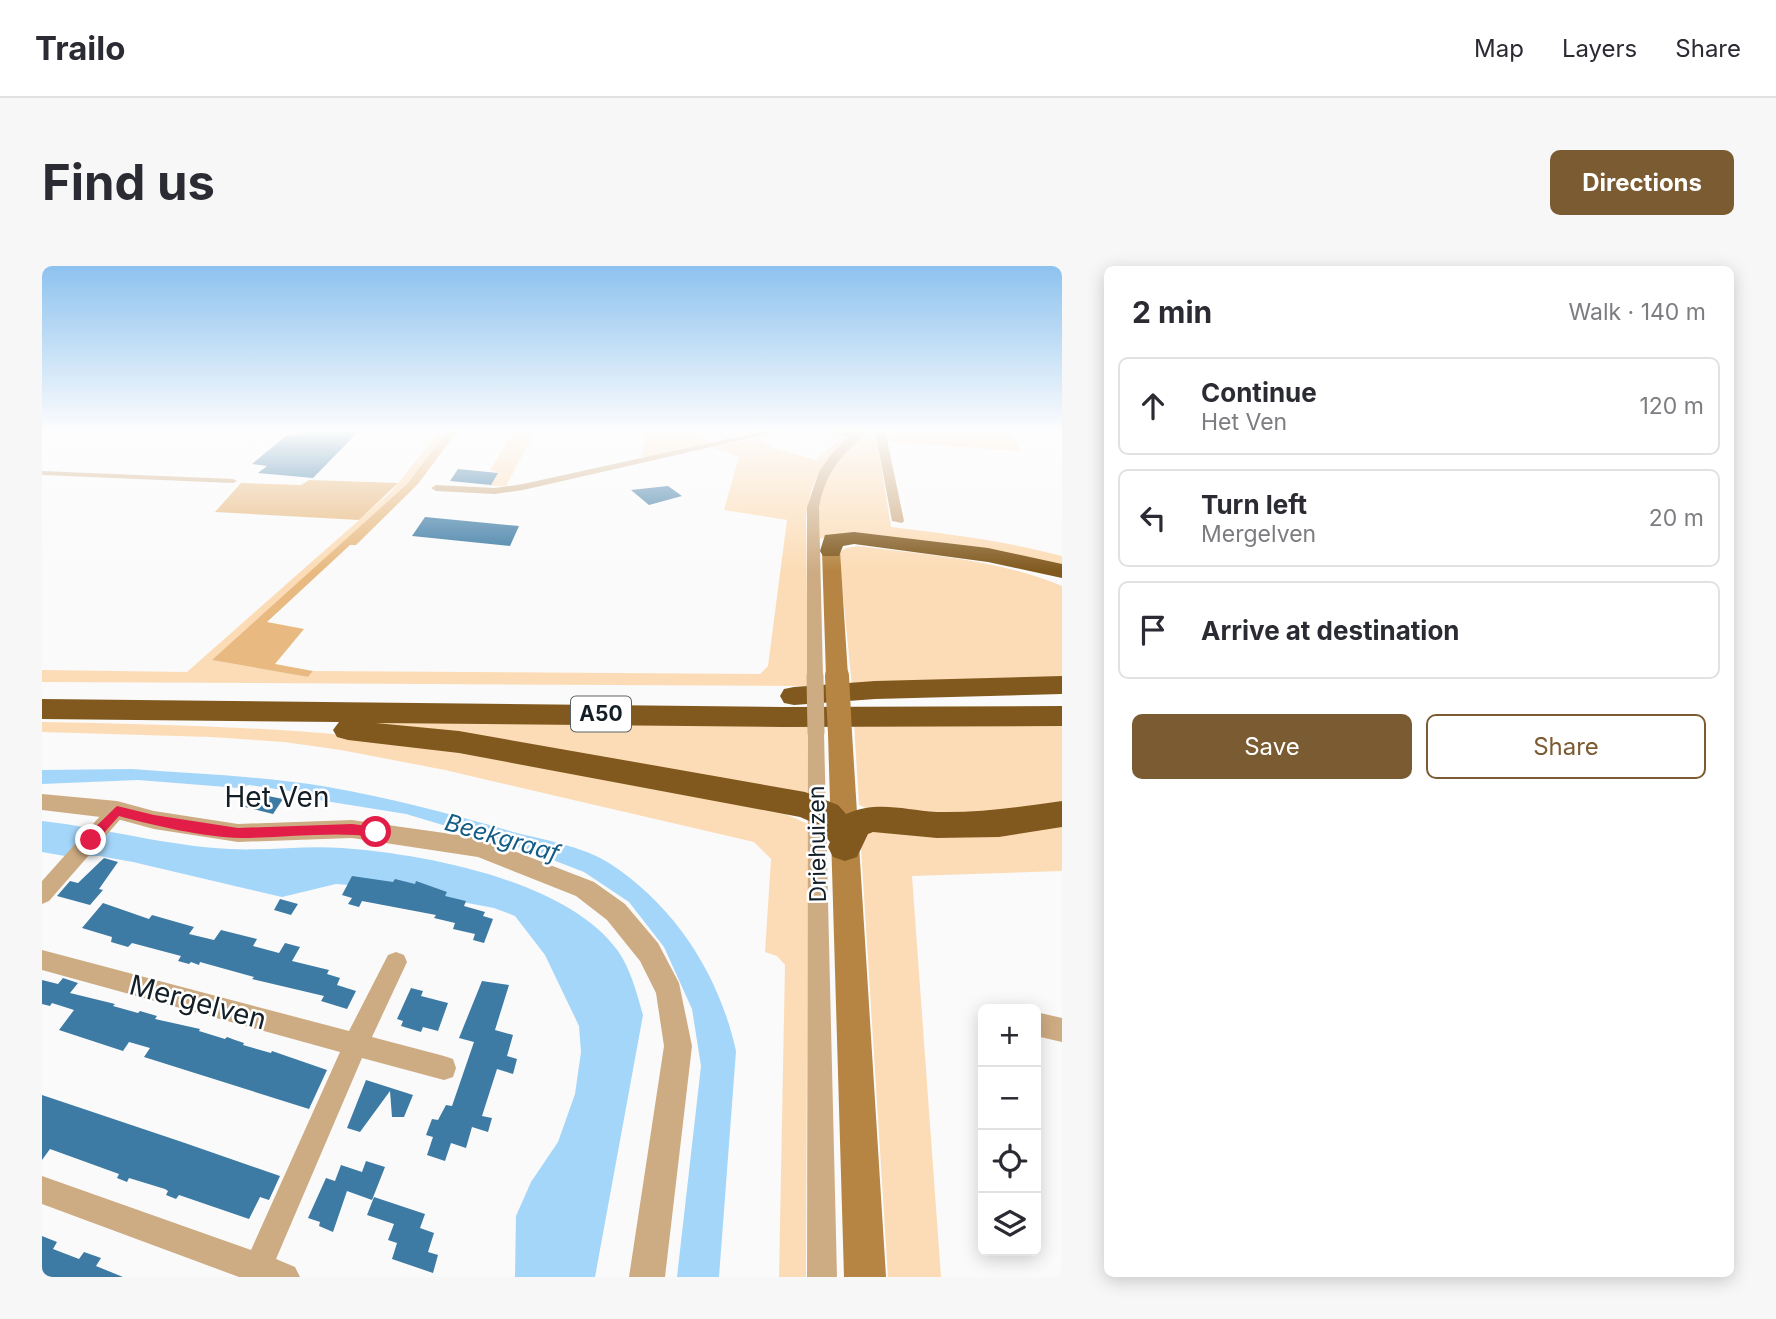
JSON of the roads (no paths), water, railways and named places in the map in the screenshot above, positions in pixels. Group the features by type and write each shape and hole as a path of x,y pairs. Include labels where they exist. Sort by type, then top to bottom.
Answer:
{"highway":[{"path":"831,551 833,540 854,538 988,555 1062,571"},
{"path":"831,551 838,544 849,543 971,559 1015,567 1062,584"},
{"name":"A50","path":"794,696 875,690 1062,685"},
{"name":"A50","path":"42,691 1062,698"},
{"name":"A50","path":"42,709 782,717 1062,716"},
{"name":"A50","path":"139,710 215,722 383,733 459,742 816,809"},
{"path":"816,809 826,814 844,840 855,825 870,818 937,825 999,824 1062,814"}],"main road":[{"name":"Driehuizen","path":"831,551 826,676 828,733 844,840 865,1277"}],"street":[{"path":"142,477 233,481"},
{"path":"436,488 495,491 567,477"},
{"name":"Driehuizen","path":"820,477 813,507 826,676"},
{"path":"889,477 898,521"},
{"name":"Driehuizen","path":"822,1277 816,809 828,733"},
{"name":"Het Ven","path":"42,802 110,818 154,820 238,833 352,829 480,848 585,889 617,912 649,952 669,992 678,1046 647,1277"},
{"path":"42,895 110,818"},
{"name":"Mergelven","path":"42,960 444,1068"},
{"path":"256,1272 355,1045 396,961"},
{"path":"1041,1025 1062,1030"},
{"path":"42,1190 256,1272 285,1277"}],"water":[{"name":"Beekgraaf","path":"132,769 279,780 374,796 575,848 609,863 633,880 674,921 691,944 718,995 736,1051 719,1277 677,1277 701,1066 692,1009 664,947 629,902 584,872 527,850 406,814 294,796 290,791 249,785 239,788 138,780 42,784 42,770"},
{"path":"42,821 206,847 328,847 413,857 492,875 530,889 565,906 595,926 623,958 643,1015 595,1277 515,1277 516,1216 531,1182 558,1142 575,1094 581,1052 579,1026 545,955 515,916 494,908 388,888 336,884 282,897 133,862 99,856 65,856 42,852"}]}
